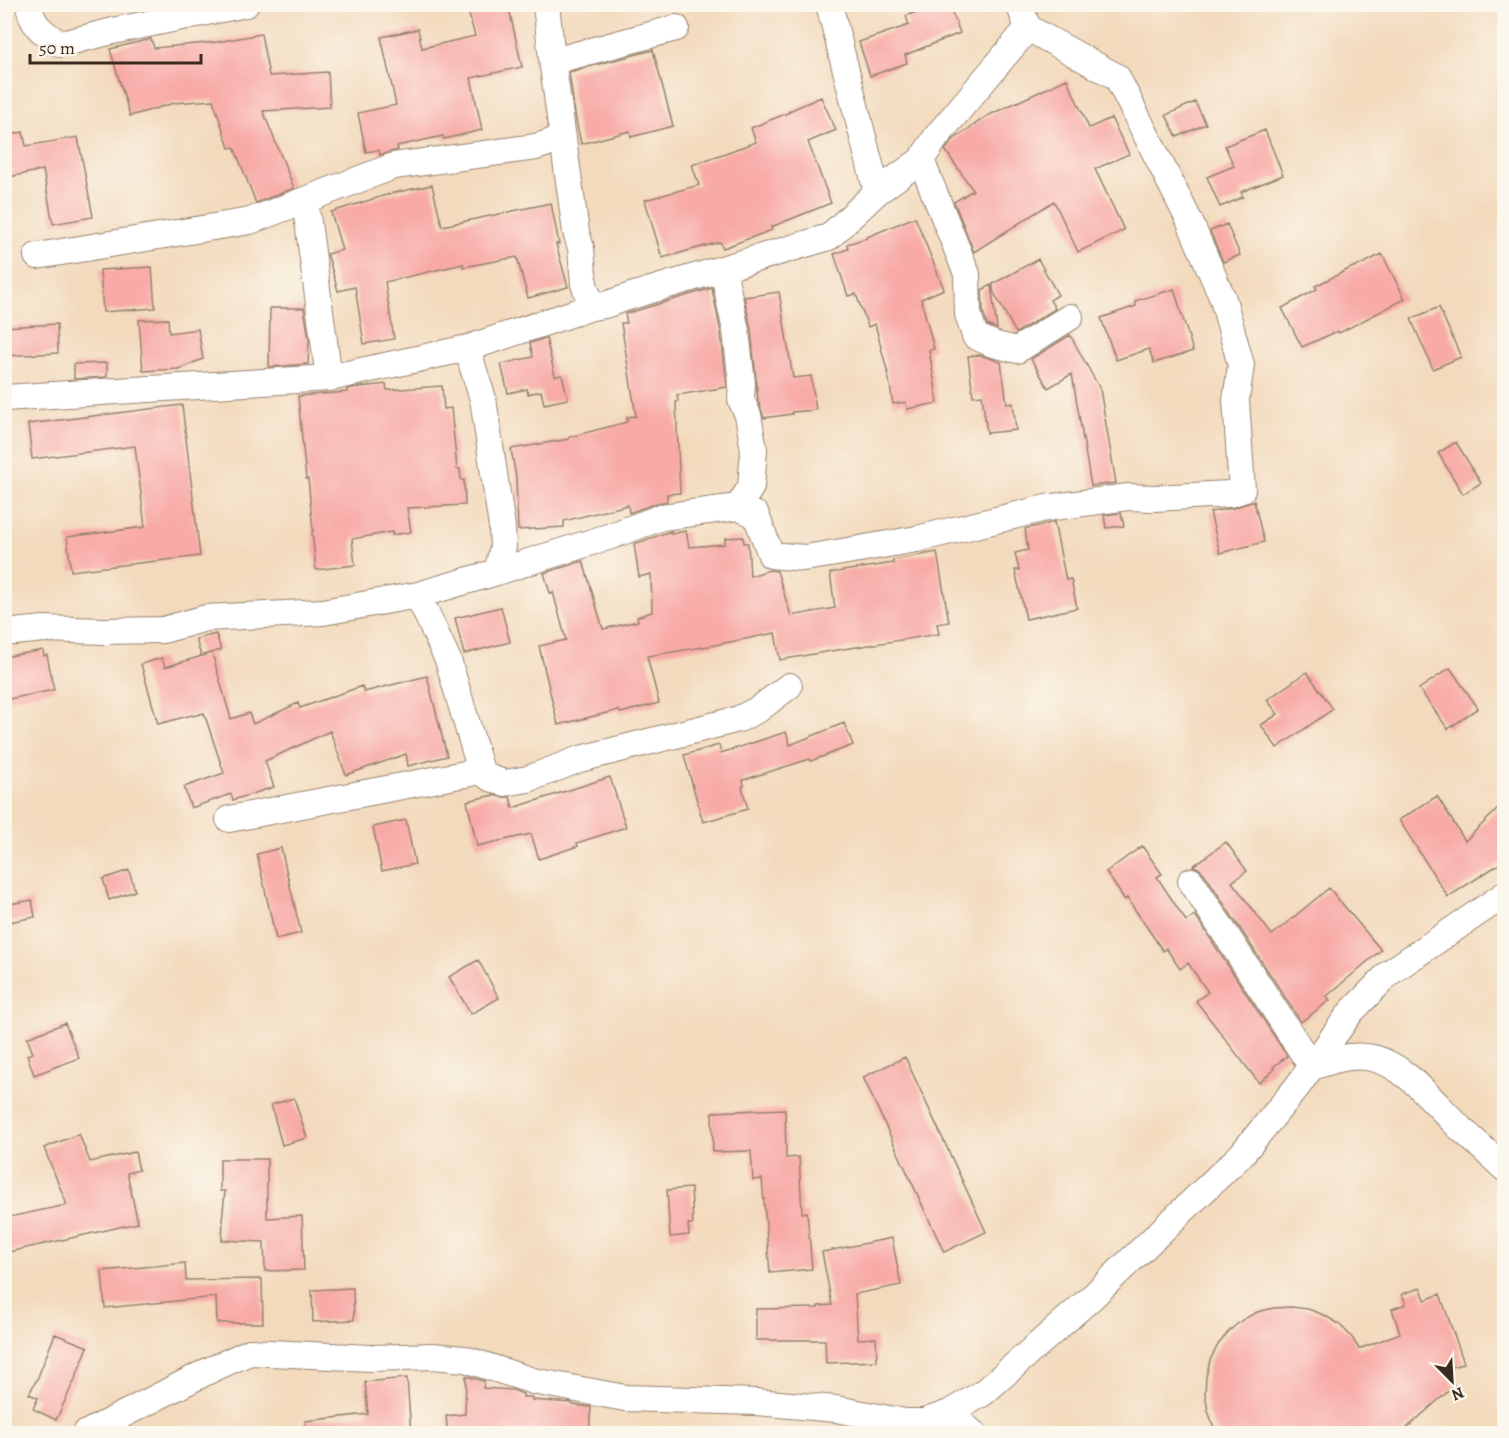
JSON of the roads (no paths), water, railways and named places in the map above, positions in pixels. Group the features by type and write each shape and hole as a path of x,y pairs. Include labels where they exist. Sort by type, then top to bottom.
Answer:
{"street":[{"path":"29,4 29,10 40,31 61,44 246,4"},
{"path":"546,4 576,232 581,248 584,284 592,307"},
{"path":"829,4 877,192"},
{"path":"4,398 329,378 468,348 592,307 829,237 877,192 921,160 1024,16 1117,77 1189,220 1223,299 1241,365 1236,400 1242,489 1229,495 1128,497 1046,508 917,538 804,558 771,555 756,515 738,507 662,517 611,536 418,595 323,612 206,618 163,630 44,629 4,633"},
{"path":"553,68 554,63 561,59 676,28"},
{"path":"37,256 250,221 394,166 536,147 563,138"},
{"path":"921,160 967,274 968,314 975,336 993,344 1017,350 1070,317"},
{"path":"305,200 329,378"},
{"path":"723,269 736,331 742,383 741,400 748,415 754,450 751,487 738,507"},
{"path":"468,348 472,368 483,399 502,527 503,547 497,572"},
{"path":"418,595 448,660 481,771 490,778 505,783 528,779 580,759 739,719 759,709 789,686"},
{"path":"229,819 481,771"},
{"path":"1191,881 1312,1067"},
{"path":"86,1434 250,1352 371,1358 433,1356 465,1359 533,1381 626,1398 756,1402 836,1409 905,1422 922,1428 982,1393 1098,1291 1241,1155 1297,1087 1351,1012 1389,973 1504,895"},
{"path":"1312,1067 1346,1057 1368,1057 1388,1063 1413,1081 1504,1168"},
{"path":"949,1413 974,1434"}]}
